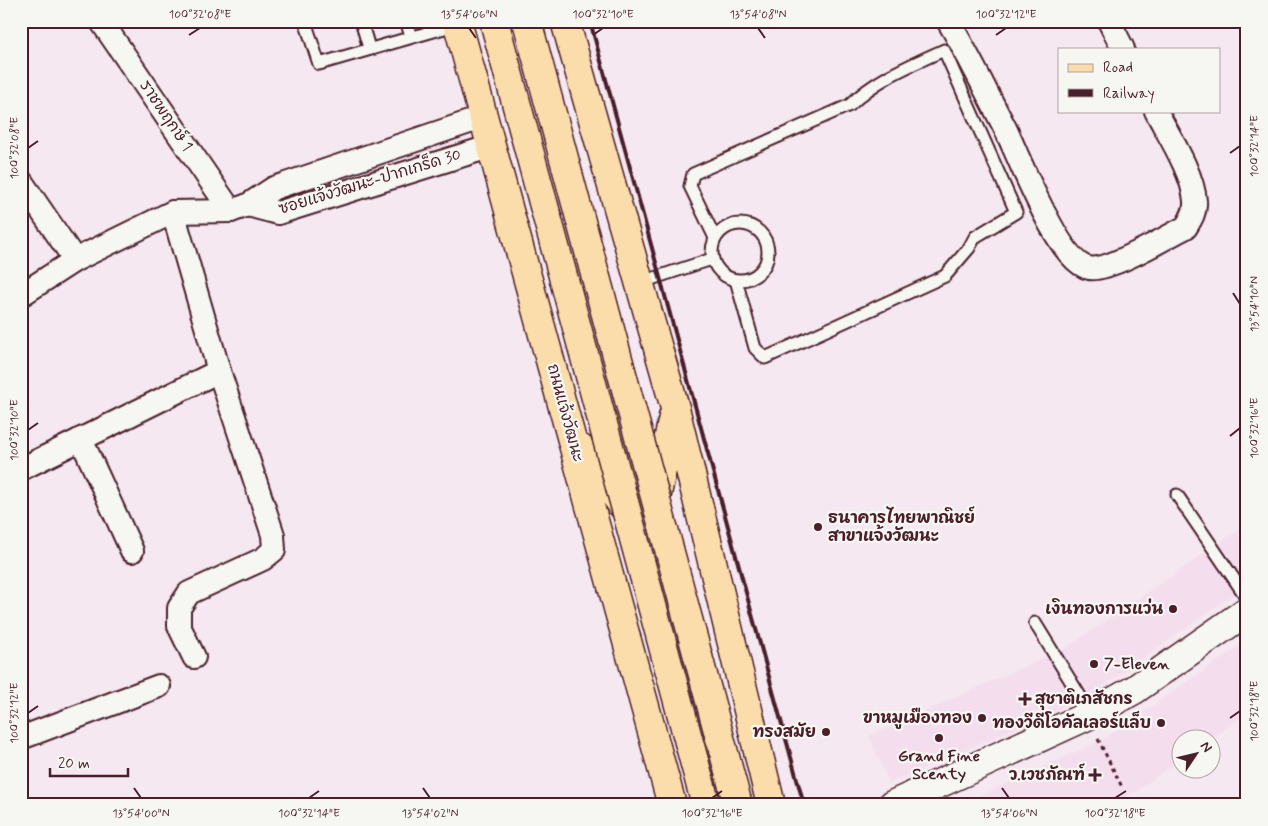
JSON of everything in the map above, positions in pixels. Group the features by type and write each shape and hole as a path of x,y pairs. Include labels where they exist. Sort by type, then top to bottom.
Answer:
{"main road":[{"name":"ถนนแจ้งวัฒนะ","path":"494,21 706,805"},
{"path":"527,21 738,805"},
{"path":"565,21 674,408 771,805"},
{"name":"ถนนแจ้งวัฒนะ","path":"458,23 672,805"},
{"path":"571,436 623,506 637,503 657,494 674,408"}],"street":[{"name":"ราชพฤกษ์ 1","path":"101,21 239,208"},
{"path":"948,21 1006,130 1054,231 1081,266 1092,269 1112,264 1186,226 1192,217 1196,202 1188,176 1156,112"},
{"path":"1109,21 1122,48"},
{"name":"ซอยแจ้งวัฒนะ-ปากเกร็ด 30","path":"239,208 274,188 484,117"},
{"name":"ซอยแจ้งวัฒนะ-ปากเกร็ด 30","path":"21,295 76,260 173,212 239,208 278,213 492,146"},
{"path":"21,181 76,260"},
{"path":"173,212 219,370 273,535 274,550 263,559 189,593 179,608 179,626 194,657"},
{"path":"24,462 81,438 219,370"},
{"path":"81,438 132,551"},
{"path":"892,805 1089,715 1134,690 1247,611"},
{"path":"21,738 158,686"}],"lane":[{"path":"305,21 319,64 458,23"},
{"path":"362,21 370,48"},
{"path":"406,21 411,36"},
{"path":"715,238 690,186 693,174 850,105 865,91 913,64 944,50 1016,212 975,237 969,248 945,276 765,358 755,348 736,280"},
{"path":"732,224 744,224 754,228 767,245 768,257 764,267 747,280 736,280 725,276 717,269 712,259 711,248 715,238 723,229 732,224"},
{"path":"639,283 712,259"},
{"path":"1177,495 1247,598"},
{"path":"1035,623 1089,715"}],"path":[{"path":"1089,715 1122,787"}],"shaded area":[{"path":"1247,524 1247,585 1091,695 889,783 869,736 1066,648"},
{"path":"1247,641 1247,714 1220,733 1220,728 1170,728 1170,767 1134,793 1108,805 960,805 1102,740"}],"railway":[{"path":"590,21 804,805"}],"place":[{"name":"ธนาคารไทยพาณิชย์ สาขาแจ้งวัฒนะ","path":"818,527"},
{"name":"เงินทองการแว่น","path":"1173,609"},
{"name":"7-Eleven","path":"1094,664"},
{"name":"สุชาติเภสัชกร","path":"1025,699"},
{"name":"ขาหมูเมืองทอง","path":"982,718"},
{"name":"ทองวีดีโอคัลเลอร์แล็บ","path":"1161,723"},
{"name":"ทรงสมัย","path":"826,732"},
{"name":"Grand Fine Scenty","path":"939,738"},
{"name":"ว.เวชภัณฑ์","path":"1095,775"}]}
